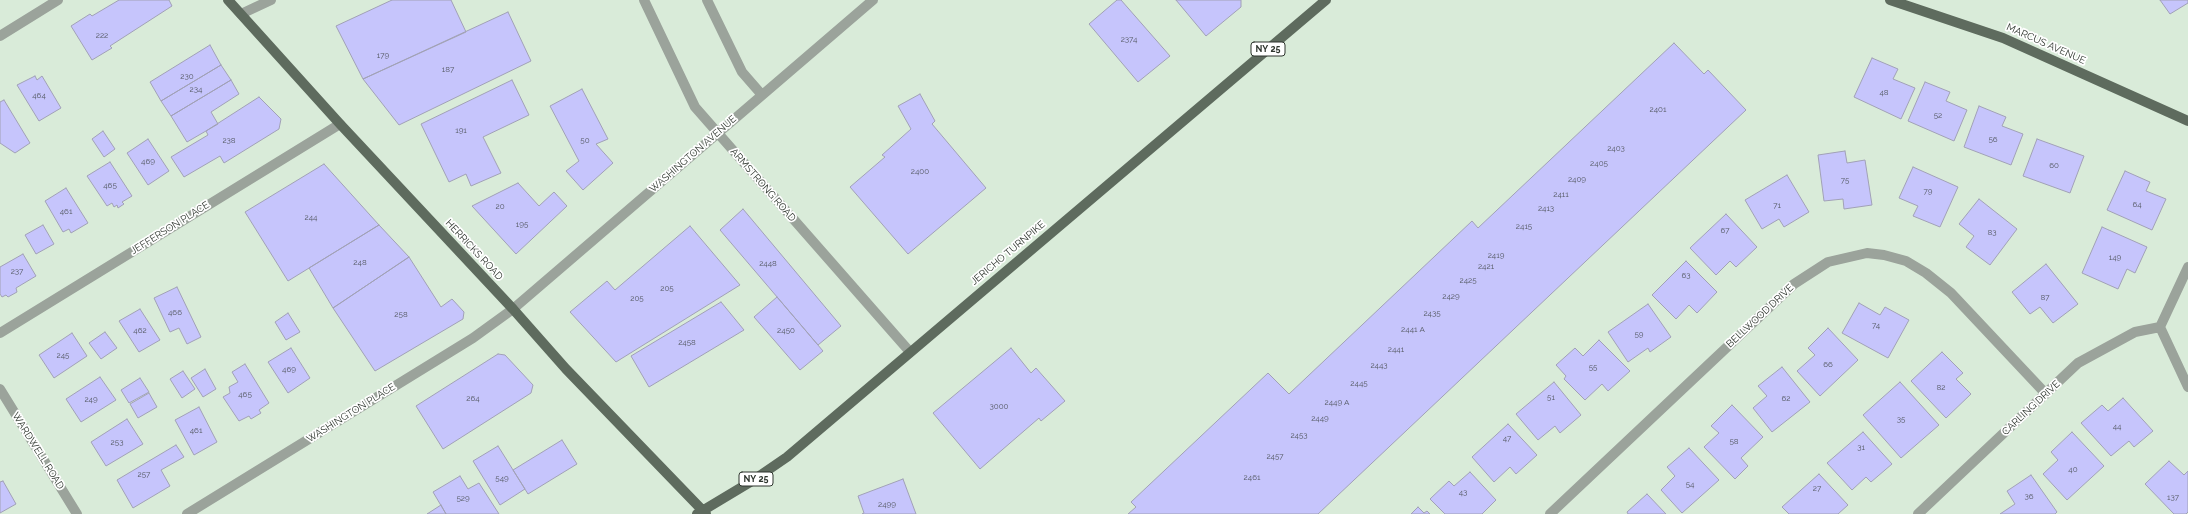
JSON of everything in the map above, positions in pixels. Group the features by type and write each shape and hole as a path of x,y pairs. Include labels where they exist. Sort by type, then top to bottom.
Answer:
{"main road":[{"name":"HERRICKS ROAD","path":"228,0 340,124 513,309 566,369 702,513"},
{"name":"JERICHO TURNPIKE","path":"702,513 772,468 1326,0"},
{"name":"MARCUS AVENUE","path":"1890,0 2003,38 2188,121"}],"street":[{"path":"0,36 58,0"},
{"path":"241,14 271,0"},
{"name":"ARMSTRONG ROAD","path":"644,0 695,107 910,352"},
{"path":"707,0 742,72 762,95"},
{"name":"WASHINGTON AVENUE","path":"513,309 873,0"},
{"name":"JEFFERSON PLACE","path":"0,333 340,124"},
{"name":"BELLWOOD DRIVE","path":"1550,514 1794,284 1828,262 1867,253 1884,255 1906,261 1926,273 1951,293 2046,394"},
{"path":"2188,267 2160,327 2188,387"},
{"name":"WASHINGTON PLACE","path":"187,514 473,338 513,309"},
{"name":"CARLING DRIVE","path":"1918,514 2078,363 2135,332 2160,327"},
{"name":"WARDWELL ROAD","path":"0,389 77,514"}],"building":[{"path":"119,0 169,0 172,6 110,46 112,48 92,60 71,26 90,14 92,16"},
{"path":"392,0 451,0 466,32 363,79 336,26"},
{"path":"1117,0 1121,0 1170,56 1138,82 1089,24"},
{"path":"1176,0 1241,0 1241,7 1206,36"},
{"path":"2160,0 2188,0 2188,3 2170,14"},
{"path":"508,12 531,61 399,125 363,79"},
{"path":"1674,43 1704,74 1708,70 1746,110 1318,514 1128,514 1136,507 1131,502 1268,373 1289,394 1472,221 1478,228"},
{"path":"210,45 221,65 161,101 150,82"},
{"path":"1872,58 1898,69 1893,79 1915,88 1901,119 1854,97"},
{"path":"221,65 231,80 171,116 161,101"},
{"path":"35,76 37,80 42,76 61,108 39,121 17,85"},
{"path":"231,80 239,94 211,112 218,124 187,142 171,116"},
{"path":"512,80 529,115 483,137 501,173 471,186 466,174 449,182 421,124"},
{"path":"1925,82 1950,92 1946,101 1967,110 1954,141 1908,121"},
{"path":"582,89 608,139 596,144 613,163 583,190 566,171 579,161 550,106"},
{"path":"920,94 935,121 932,124 986,188 908,254 850,187 885,157 882,155 911,129 898,106"},
{"path":"259,97 281,119 279,129 224,163 220,156 184,177 171,157 208,135 206,131"},
{"path":"4,100 30,143 15,153 0,143 0,102"},
{"path":"1979,106 2006,117 2002,126 2023,134 2011,165 1964,147"},
{"path":"103,131 115,149 104,157 92,139"},
{"path":"148,139 169,171 148,185 127,153"},
{"path":"2037,139 2084,156 2070,193 2023,176"},
{"path":"1845,151 1847,163 1865,160 1872,205 1844,209 1843,199 1824,201 1818,155"},
{"path":"110,162 132,196 122,202 124,204 118,208 117,205 114,207 112,203 107,206 87,176"},
{"path":"324,164 379,225 288,281 245,212"},
{"path":"1913,167 1958,187 1940,227 1913,216 1918,206 1899,198"},
{"path":"2125,171 2150,182 2146,191 2166,199 2152,230 2107,210"},
{"path":"1787,175 1809,212 1784,227 1779,219 1762,229 1745,200"},
{"path":"518,183 539,206 554,192 567,206 516,254 472,206"},
{"path":"66,188 88,223 71,233 69,229 63,232 45,201"},
{"path":"1979,199 2017,229 1990,265 1966,247 1974,236 1959,224"},
{"path":"743,209 841,326 818,345 720,230"},
{"path":"1726,214 1757,247 1736,267 1730,261 1716,275 1690,248"},
{"path":"43,225 54,244 36,254 25,235"},
{"path":"379,225 409,257 333,308 309,268"},
{"path":"690,226 740,285 616,362 570,312 607,281 615,290"},
{"path":"2102,227 2147,247 2135,273 2127,269 2118,289 2082,273"},
{"path":"23,254 36,276 16,288 17,292 8,297 6,295 2,297 0,294 0,267"},
{"path":"409,257 441,307 452,299 464,312 463,319 375,371 333,308"},
{"path":"1686,261 1717,292 1697,313 1689,305 1676,319 1652,295"},
{"path":"2046,264 2078,304 2053,323 2040,307 2030,314 2012,292"},
{"path":"177,287 201,337 187,344 179,328 170,332 154,298"},
{"path":"777,297 823,351 800,370 754,317"},
{"path":"721,302 744,330 649,387 631,356"},
{"path":"1859,303 1880,315 1885,307 1909,320 1888,358 1842,333"},
{"path":"1648,304 1671,337 1650,352 1648,348 1628,362 1608,332"},
{"path":"140,309 160,340 139,352 119,321"},
{"path":"288,313 300,332 286,340 275,322"},
{"path":"1828,328 1858,360 1820,396 1797,371 1815,355 1808,348"},
{"path":"105,332 117,348 101,359 89,343"},
{"path":"72,333 87,356 54,378 39,355"},
{"path":"1599,340 1630,371 1608,391 1602,384 1585,400 1564,379 1566,376 1556,365 1575,348 1583,356"},
{"path":"291,348 310,378 288,393 268,362"},
{"path":"1011,348 1031,373 1036,368 1065,401 1041,421 1039,418 980,469 933,413"},
{"path":"1942,352 1963,373 1956,379 1971,394 1946,418 1911,381"},
{"path":"498,354 505,355 533,385 531,393 443,449 416,406"},
{"path":"245,364 269,403 259,410 261,413 251,419 249,416 239,421 223,397 230,393 229,387 238,382 232,372"},
{"path":"1782,367 1810,402 1772,432 1753,408 1767,396 1758,386"},
{"path":"205,369 216,389 203,397 191,378"},
{"path":"183,371 195,389 182,398 170,379"},
{"path":"100,377 116,400 81,422 66,399"},
{"path":"140,378 149,392 129,403 121,390"},
{"path":"1554,382 1581,415 1560,433 1555,426 1538,440 1516,414"},
{"path":"1900,382 1939,425 1901,458 1863,415"},
{"path":"149,393 157,407 138,418 130,404"},
{"path":"2123,398 2153,431 2134,447 2129,441 2111,456 2081,423 2102,405 2108,411"},
{"path":"1732,405 1763,437 1741,458 1748,466 1735,479 1704,447 1719,433 1711,426"},
{"path":"199,407 217,442 194,455 175,420"},
{"path":"127,419 143,444 106,466 91,442"},
{"path":"1508,424 1537,455 1516,474 1510,467 1494,482 1472,457"},
{"path":"1863,432 1892,464 1871,482 1866,477 1852,490 1827,463"},
{"path":"2072,432 2104,466 2067,500 2043,474 2058,460 2051,452"},
{"path":"562,440 577,464 528,494 513,470"},
{"path":"176,445 184,457 161,470 170,486 133,508 117,480"},
{"path":"498,446 525,489 500,505 473,461"},
{"path":"1689,448 1719,480 1682,513 1661,490 1675,476 1667,467"},
{"path":"2169,461 2184,475 2188,471 2188,512 2186,514 2174,514 2145,484"},
{"path":"1470,472 1496,500 1482,514 1445,514 1430,499 1449,481 1454,486"},
{"path":"1819,474 1848,505 1838,514 1789,514 1782,507"},
{"path":"2031,475 2057,512 2055,514 2000,514 2015,504 2007,491"},
{"path":"460,476 468,489 479,483 499,514 446,514 433,492"},
{"path":"903,479 916,514 862,514 864,513 858,496"},
{"path":"3,481 16,504 0,513 0,482"},
{"path":"1647,494 1666,514 1628,514 1627,512"},
{"path":"441,505 446,514 427,514"},
{"path":"1418,507 1424,513 1427,511 1430,514 1411,514"}]}
